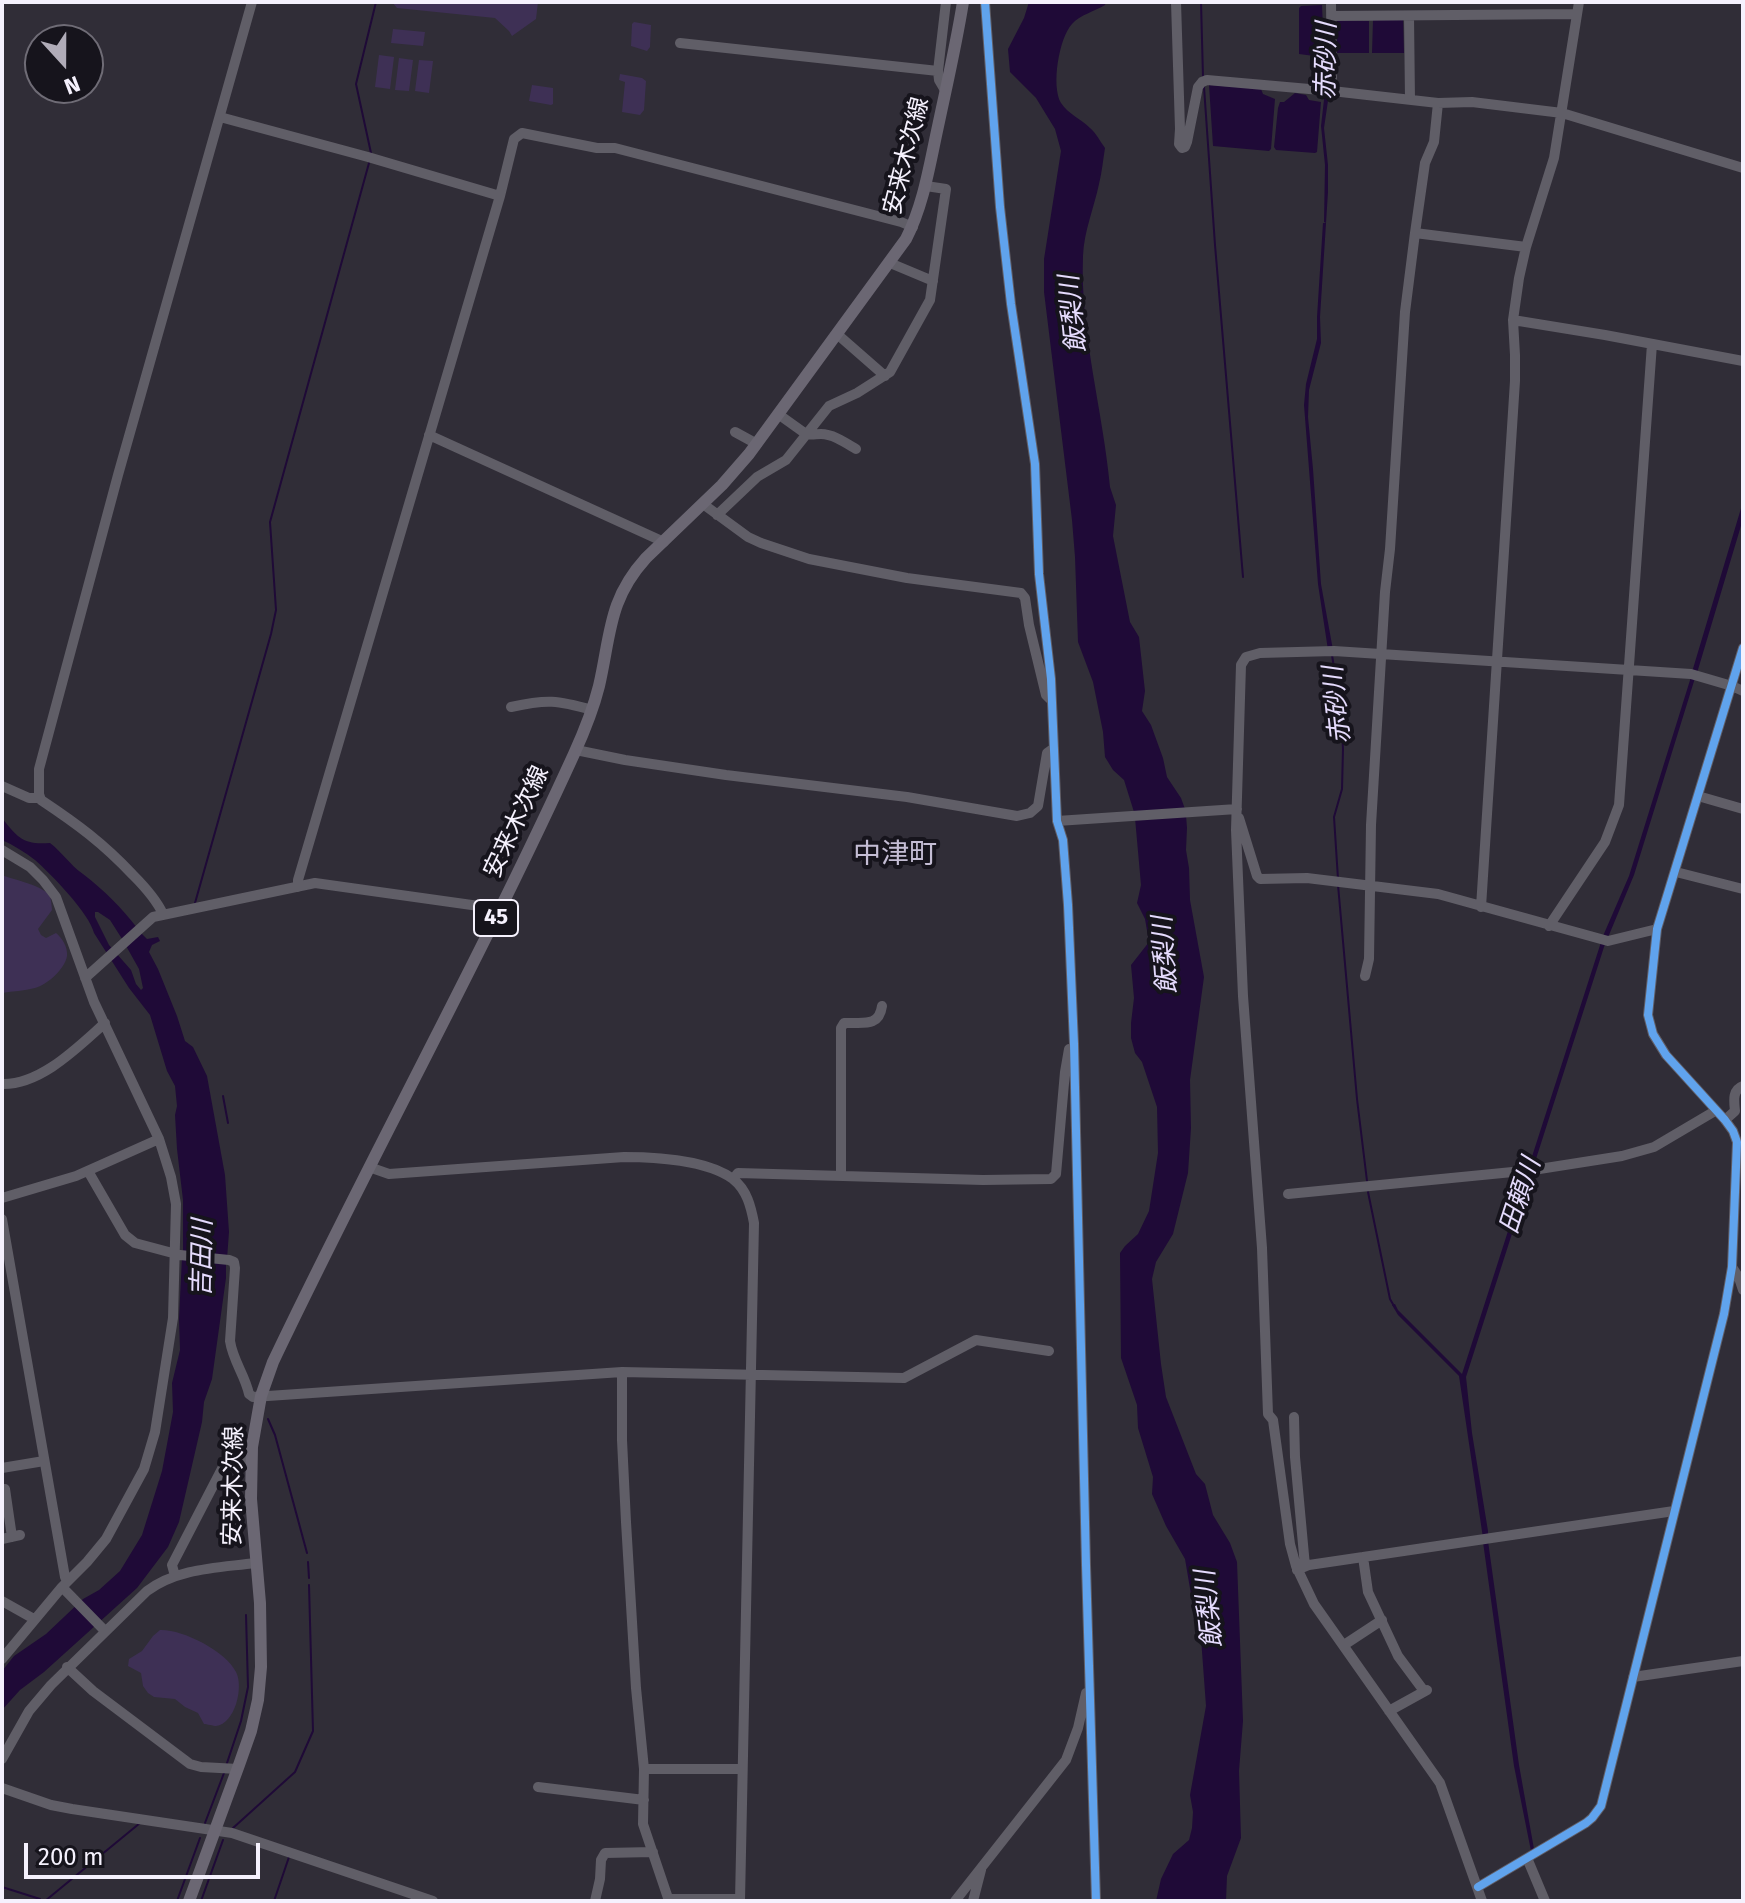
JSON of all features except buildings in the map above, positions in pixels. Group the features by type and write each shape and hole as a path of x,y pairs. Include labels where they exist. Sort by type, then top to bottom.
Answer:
{"main road":[{"name":"安来木次線","path":"189,1901 238,1769 258,1700 260,1603 251,1499 252,1460 261,1396 279,1349 522,866 576,750 600,682 617,601 636,570 722,485 757,444 913,227 926,186 963,2"}],"street":[{"path":"40,798 40,764 48,733 252,2"},
{"path":"946,2 938,71 946,92"},
{"path":"985,2 1000,207 1035,464 1039,574 1050,664 1068,905 1096,1901"},
{"path":"1176,2 1179,143 1182,148 1187,142 1197,90 1205,81 1438,103 1472,102 1562,113 1743,168"},
{"path":"1329,91 1331,2"},
{"path":"1481,907 1515,381 1513,320 1526,247 1554,158 1579,2"},
{"path":"1332,16 1577,14"},
{"path":"1409,16 1410,100"},
{"path":"680,43 938,71"},
{"path":"1365,976 1369,959 1371,825 1385,592 1405,312 1425,163 1434,142 1438,103"},
{"path":"220,117 500,196"},
{"path":"298,887 514,139 522,133 597,148 615,148 913,227"},
{"path":"717,515 757,477 786,460 829,406 890,372 929,304 946,189 926,186"},
{"path":"1415,233 1526,247"},
{"path":"890,263 933,281"},
{"path":"1513,320 1743,361"},
{"path":"837,334 885,376"},
{"path":"1549,926 1605,842 1619,805 1652,344"},
{"path":"778,414 806,434 823,434 856,449"},
{"path":"735,432 757,444"},
{"path":"429,435 664,542"},
{"path":"703,504 748,537 809,559 907,578 1021,593 1025,598 1046,695 1052,700"},
{"path":"1743,648 1657,929 1648,1015 1666,1055 1725,1120 1737,1142 1737,1268 1743,1290"},
{"path":"1482,1901 1440,1783 1314,1604 1290,1544 1273,1420 1268,1414 1262,1248 1243,996 1234,809 1241,665 1244,659 1260,653 1382,654 1694,675 1743,691"},
{"path":"511,707 557,701 592,710"},
{"path":"576,750 683,769 907,797 1023,816 1038,806 1047,753 1054,748"},
{"path":"2,786 29,798 40,798 80,825 142,884 158,915"},
{"path":"1698,796 1743,809"},
{"path":"1061,820 1234,809"},
{"path":"1234,809 1257,876 1263,879 1307,878 1438,894 1604,941 1657,929"},
{"path":"2,850 30,867 53,891 60,906 85,978 159,1139 176,1204 179,1254 166,1368 155,1432 144,1469 106,1539 2,1659"},
{"path":"1676,872 1743,889"},
{"path":"85,978 158,915 318,883 499,911"},
{"path":"841,1175 841,1028 844,1023 876,1020 881,1015 882,1006"},
{"path":"2,1084 14,1083 58,1064 105,1023"},
{"path":"733,1179 738,1173 1051,1179 1056,1174 1072,1031"},
{"path":"1725,1120 1735,1111 1734,1094 1743,1086"},
{"path":"1288,1194 1530,1171 1642,1151 1662,1143 1715,1111"},
{"path":"2,1198 62,1181 159,1139"},
{"path":"369,1167 389,1174 655,1157 714,1169 733,1179 746,1195 754,1223 740,1900 670,1900 644,1828 644,1769 625,1508 622,1372"},
{"path":"88,1171 125,1235 135,1243 179,1254 234,1262 230,1341 236,1365 253,1397 622,1372 904,1378 972,1341 1049,1351"},
{"path":"2,1219 65,1586 103,1628"},
{"path":"1478,1887 1586,1823 1601,1806 1737,1268"},
{"path":"1294,1417 1301,1568"},
{"path":"175,1576 172,1565 227,1459 252,1460"},
{"path":"2,1468 44,1461"},
{"path":"5,1489 12,1537"},
{"path":"1301,1568 1674,1511"},
{"path":"1363,1557 1368,1592 1400,1660 1427,1690 1389,1711"},
{"path":"2,1759 29,1711 103,1628 147,1591 162,1581 194,1571 255,1563"},
{"path":"2,1601 34,1619"},
{"path":"1344,1645 1382,1620"},
{"path":"1633,1677 1743,1661"},
{"path":"67,1667 93,1691 190,1764 238,1769"},
{"path":"955,1901 1066,1760 1078,1728 1090,1679"},
{"path":"644,1769 742,1769"},
{"path":"538,1787 644,1800"},
{"path":"2,1788 51,1805 232,1833 433,1901"},
{"path":"595,1901 601,1860 605,1853 653,1852"},
{"path":"1529,1857 1545,1901"},
{"path":"973,1901 982,1868"}],"shaded area":[{"path":"392,2 538,2 536,19 512,36 495,18 397,8"},
{"path":"634,22 651,25 647,51 631,46"},
{"path":"393,29 425,32 423,46 391,43"},
{"path":"379,55 394,57 390,89 375,87"},
{"path":"399,58 413,60 409,91 395,90"},
{"path":"419,60 433,61 429,93 415,91"},
{"path":"620,74 646,81 644,110 640,115 622,112 625,82 619,80"},
{"path":"532,85 553,88 553,104 529,101"},
{"path":"2,875 47,893 52,910 38,929 46,938 56,933 67,953 63,966 45,984 2,993"},
{"path":"160,1630 180,1633 202,1643 231,1664 238,1679 238,1695 233,1712 223,1724 204,1724 198,1713 175,1699 154,1697 143,1686 141,1673 128,1666 129,1659 142,1651"}],"water":[{"name":"飯梨川","path":"1029,2 1106,2 1075,21 1067,31 1058,62 1057,85 1064,107 1092,130 1105,148 1084,247 1083,285 1088,343 1110,487 1116,505 1113,536 1130,622 1139,637 1145,691 1142,711 1151,725 1167,777 1185,809 1134,812 1124,780 1105,757 1093,682 1078,642 1072,520 1044,292 1044,259 1061,151 1055,129 1036,98 1010,72 1008,49"},
{"path":"1322,5 1324,54 1322,57 1299,54 1299,8"},
{"path":"1403,19 1404,53 1372,53 1373,20"},
{"path":"1337,20 1369,21 1369,53 1337,53"},
{"path":"1209,85 1261,89 1263,94 1275,99 1269,151 1213,146"},
{"path":"1325,91 1329,94 1324,128 1328,192 1321,343 1309,390 1308,417 1321,584 1333,650 1328,650 1318,584 1304,405 1317,339 1323,223 1326,223 1321,126"},
{"path":"1295,93 1321,102 1315,153 1276,150 1274,147 1280,102"},
{"path":"1743,492 1743,519 1697,673 1692,672 1742,505"},
{"name":"田頼川","path":"1691,677 1695,678 1634,875 1604,947 1466,1377 1488,1531 1488,1537 1483,1538 1459,1376 1398,1315 1392,1305 1395,1304 1462,1374 1603,936 1629,876"},
{"name":"飯梨川","path":"1186,815 1190,900 1204,977 1190,1080 1188,1173 1173,1234 1156,1262 1152,1279 1166,1397 1196,1474 1205,1484 1213,1515 1230,1543 1237,1562 1243,1721 1239,1771 1241,1838 1227,1876 1226,1901 1156,1901 1161,1879 1173,1854 1189,1840 1193,1812 1190,1795 1206,1706 1201,1638 1185,1559 1152,1494 1153,1477 1138,1428 1137,1405 1121,1358 1120,1253 1138,1234 1149,1211 1158,1153 1157,1107 1131,1038 1134,998 1131,965 1149,942 1145,919 1137,903 1141,885 1135,818"},
{"path":"2,818 22,839 33,843 50,843 106,893 138,929 124,942 110,920 95,912 109,945 131,970 141,990 139,969 125,944 139,931 147,939 158,937 160,941 152,945 149,952 185,1041 193,1047 207,1076 225,1175 229,1232 227,1259 183,1254 183,1200 177,1149 175,1086 167,1071 150,1015 129,988 69,894 35,860 2,840"},
{"path":"182,1257 226,1262 226,1278 212,1379 204,1402 179,1522 168,1547 137,1588 20,1690 2,1710 2,1671 14,1656 46,1634 83,1599 99,1590 120,1571 142,1535 162,1471 173,1412 172,1383 180,1350"},
{"path":"1488,1541 1519,1765 1534,1849 1531,1851 1514,1766 1483,1542"}],"waterway":[{"path":"371,153 356,84 376,2"},
{"path":"1201,2 1203,77"},
{"path":"1204,87 1243,577"},
{"path":"195,903 276,610 270,522 369,163"},
{"name":"赤砂川","path":"1332,655 1343,749 1342,789 1334,817 1338,879"},
{"name":"赤砂川","path":"1338,885 1367,1181"},
{"path":"223,1096 228,1123"},
{"name":"赤砂川","path":"1368,1192 1394,1306"},
{"path":"268,1419 307,1553"},
{"path":"308,1562 309,1578"},
{"path":"233,1828 295,1772 313,1731 309,1585"},
{"path":"226,1766 248,1687 246,1615"},
{"path":"205,1823 224,1773"},
{"path":"45,1901 140,1823"},
{"path":"177,1901 200,1838"},
{"path":"201,1901 223,1840"},
{"path":"274,1901 289,1857"},
{"path":"2,1887 40,1899"}],"cycle path":[{"path":"985,2 1000,207 1035,464 1039,574 1051,679 1057,821 1063,840 1068,905 1096,1901"},
{"path":"1478,1887 1586,1823 1601,1806 1724,1314 1732,1267 1737,1142 1725,1120 1666,1055 1653,1034 1648,1015 1657,929 1743,648"}],"district":[{"name":"中津町","path":"895,855"}],"water label":[{"name":"吉田川","path":"203,1258"}]}
